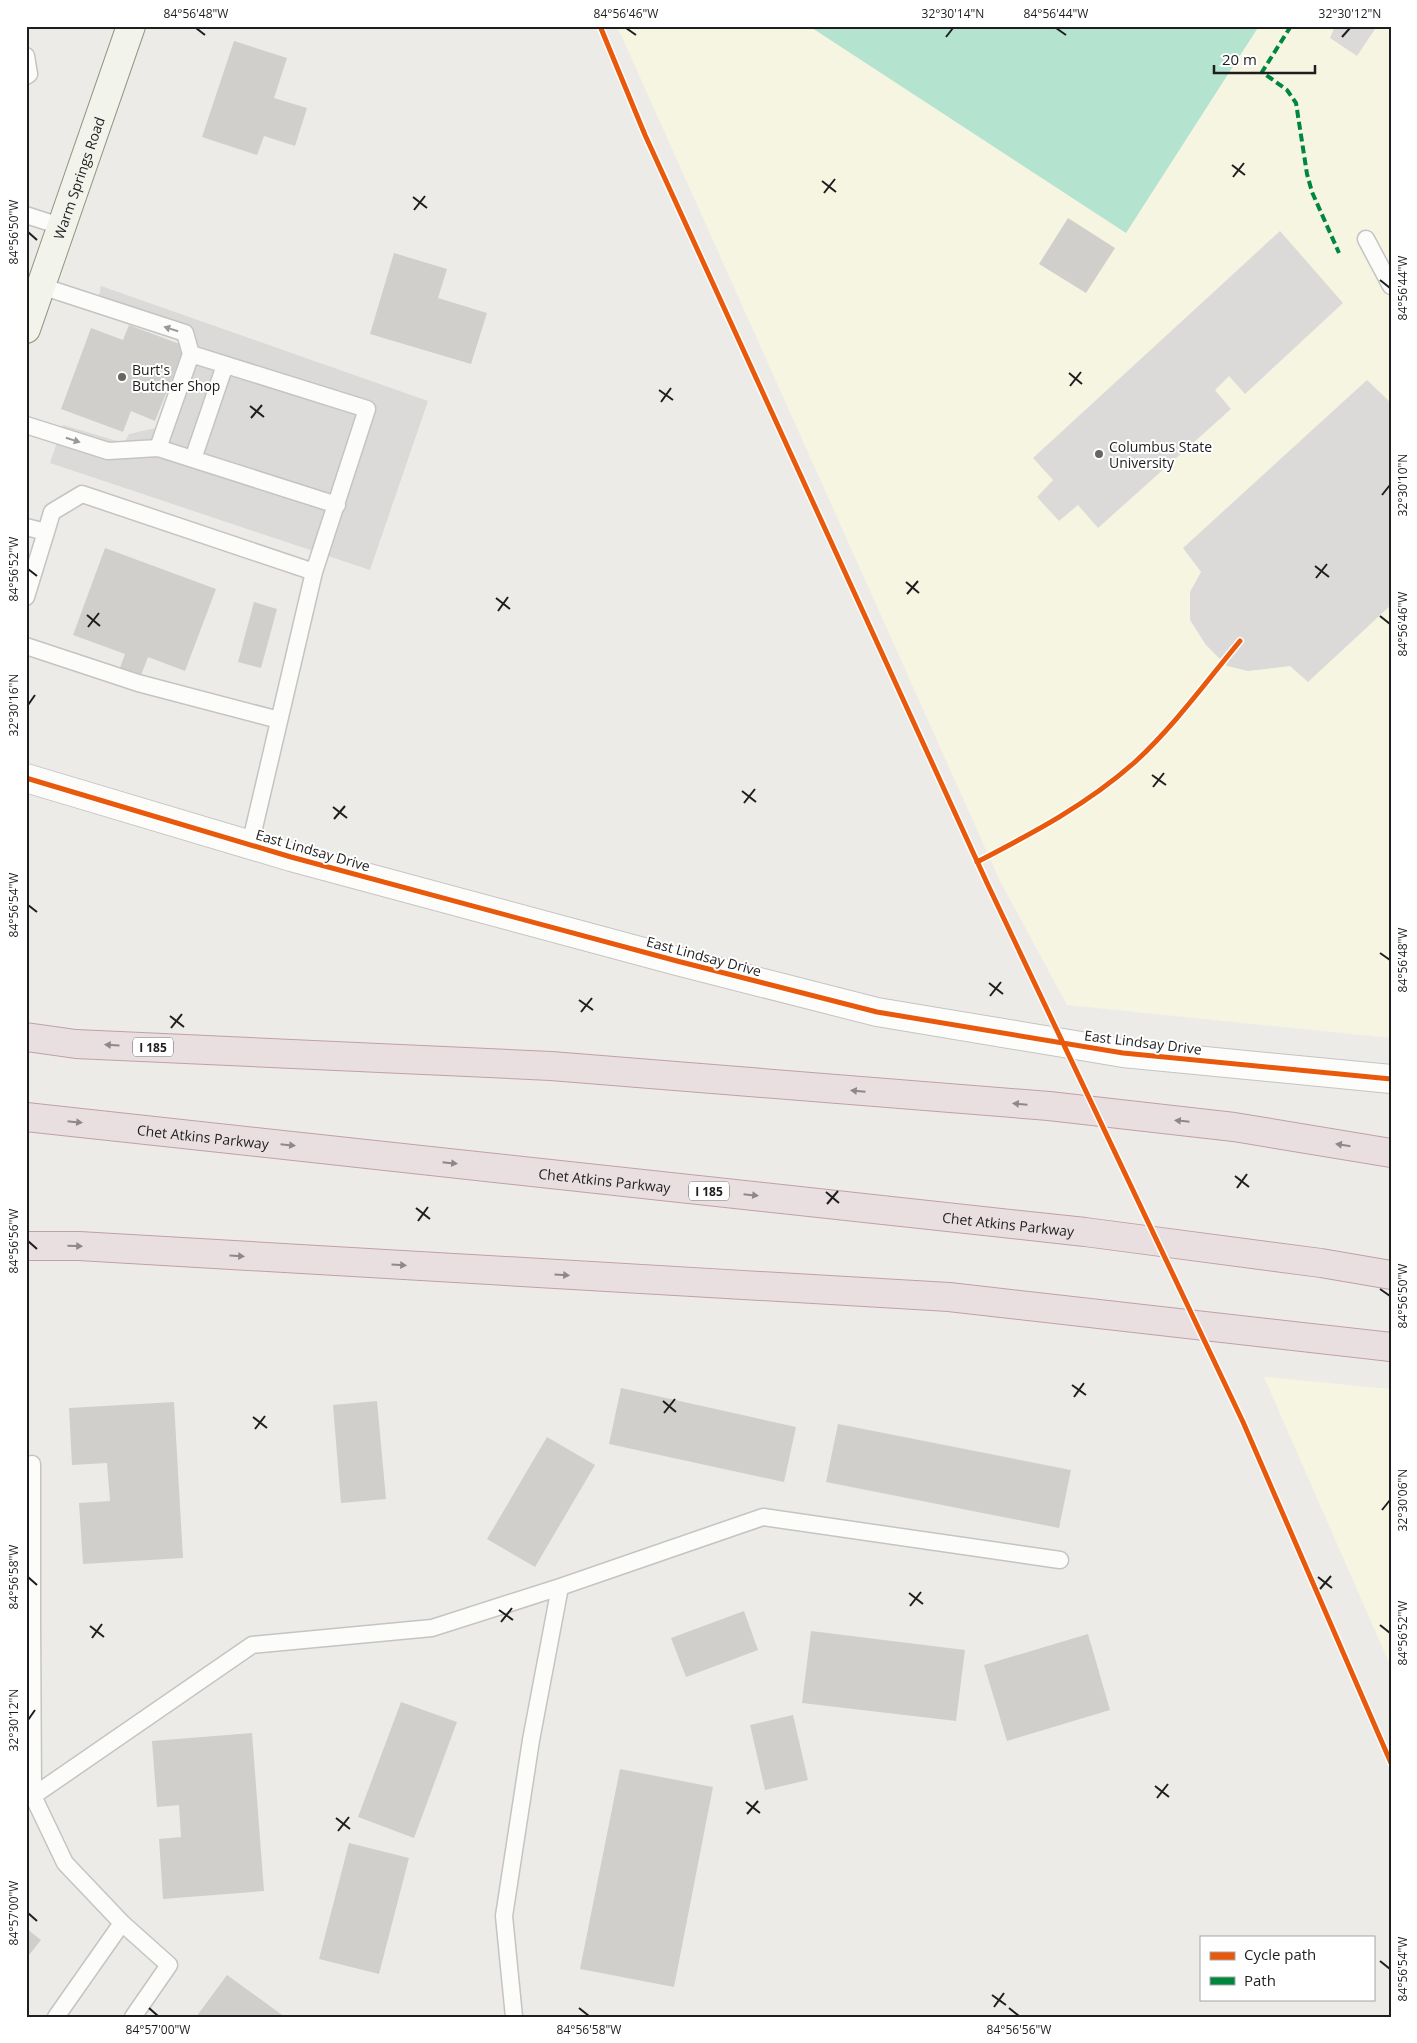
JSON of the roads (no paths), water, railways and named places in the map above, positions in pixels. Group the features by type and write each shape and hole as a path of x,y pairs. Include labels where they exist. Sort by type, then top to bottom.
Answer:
{"highway":[{"path":"26,1027 76,1044"},
{"name":"I 185","path":"26,1037 76,1044 550,1066 1030,1105 1234,1127 1391,1153"},
{"name":"Chet Atkins Parkway","path":"26,1117 1086,1232 1321,1263 1391,1275"},
{"path":"26,1246 79,1246 949,1297 1391,1347"}],"main road":[{"name":"Warm Springs Road","path":"26,329 34,296 131,26"}],"street":[{"name":"East Lindsay Drive","path":"26,778 250,845 668,959 877,1012 1123,1053 1391,1080"}],"lane":[{"path":"26,56 29,74 26,76"},
{"path":"26,215 60,226"},
{"path":"1366,239 1391,286"},
{"path":"34,296 185,334 191,354 158,448"},
{"path":"191,354 367,409 314,572 250,845"},
{"path":"193,459 225,365"},
{"path":"26,425 108,451 158,448 337,506"},
{"path":"26,597 52,512 82,494 314,572"},
{"path":"26,527 46,532"},
{"path":"26,646 138,683 279,720"},
{"path":"32,1464 29,1618 30,1796 65,1863 122,1923 169,1965 133,2017"},
{"path":"30,1796 252,1645 432,1628 560,1587 763,1517 1060,1560"},
{"path":"514,2017 504,1916 531,1740 560,1587"},
{"path":"56,2017 122,1923"}],"place":[{"name":"Burt's Butcher Shop","path":"122,377"},
{"name":"Columbus State University","path":"1099,454"}]}
